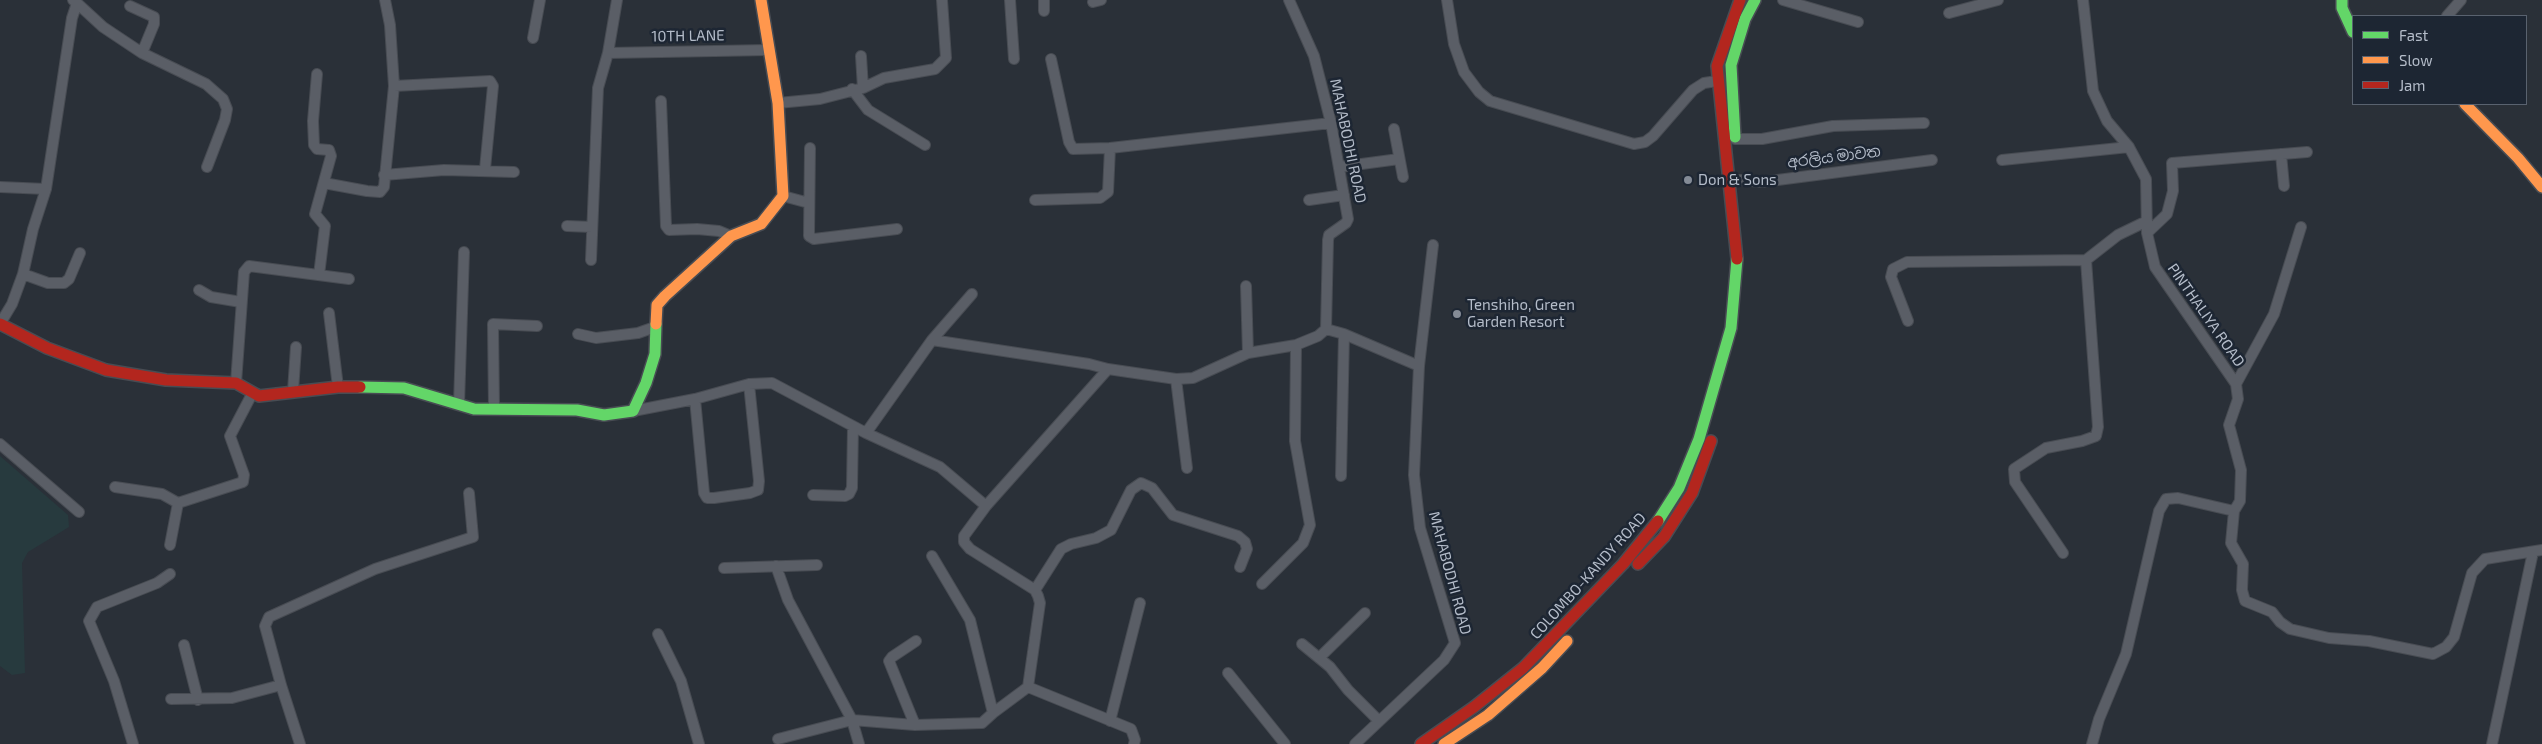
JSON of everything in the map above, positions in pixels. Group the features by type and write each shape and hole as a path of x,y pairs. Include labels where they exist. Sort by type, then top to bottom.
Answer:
{"main road":[{"path":"0,324 47,348 106,370 166,380 236,383 252,394 259,396 338,387 404,388 474,409 577,410 604,415 633,411 646,383 655,354 655,327 658,305 665,296 731,236 760,224 783,196 778,103 761,0"},
{"name":"COLOMBO-KANDY ROAD","path":"1421,744 1474,707 1524,668 1623,564 1655,526 1680,488 1699,439 1731,328 1736,290 1737,257 1717,81 1717,66 1740,0"},
{"path":"1749,267 1735,139 1731,65 1745,19 1755,0"},
{"path":"2342,0 2342,8 2352,30"},
{"path":"2466,105 2518,158 2542,187"},
{"name":"COLOMBO-KANDY ROAD","path":"1603,602 1664,537 1692,493 1710,446 1744,318"},
{"name":"COLOMBO-KANDY ROAD","path":"1444,744 1488,715 1542,668 1576,631"}],"street":[{"path":"324,183 380,192 384,188 394,86 390,25 385,0"},
{"path":"533,38 540,0"},
{"path":"591,260 598,88 608,53 617,0"},
{"path":"778,103 820,99 884,78 935,69 946,58 942,0"},
{"path":"1010,0 1014,59"},
{"path":"1044,0 1044,11"},
{"name":"MAHABODHI ROAD","path":"1289,0 1314,56 1331,123 1348,221 1329,234 1326,329"},
{"path":"1447,0 1454,44 1464,72 1478,92 1490,101 1509,107 1634,144 1645,142 1653,136 1693,90 1704,82 1717,81"},
{"path":"1783,0 1858,22"},
{"path":"1949,13 1998,0"},
{"name":"PINTHALIYA ROAD","path":"2083,0 2093,91 2107,121 2129,147 2146,179 2147,233 2155,267 2236,384 2238,399 2230,425 2241,470 2240,501 2234,511 2231,543 2243,564 2242,590 2246,601 2272,612 2280,622 2290,629 2329,638 2369,642 2433,654 2446,647 2454,637 2472,573 2485,559 2538,551"},
{"path":"2448,15 2462,0"},
{"path":"75,1 103,27 142,53 206,84 223,99 226,109 226,120 207,167"},
{"path":"0,324 12,304 23,274 33,229 46,189 75,1"},
{"path":"130,6 154,17 154,24 142,53"},
{"name":"10TH LANE","path":"608,53 768,50"},
{"path":"861,56 857,88 868,110 925,145"},
{"path":"1051,59 1069,142 1073,148 1110,148 1331,123"},
{"path":"317,74 313,120 314,145 317,148 329,150 331,156 315,214 325,226 320,275"},
{"path":"394,86 490,81 493,86 485,169"},
{"path":"661,100 666,226 669,230 696,229 719,232 731,236"},
{"path":"1735,139 1762,138 1833,126 1924,123"},
{"path":"1394,129 1403,178"},
{"path":"2002,160 2129,147"},
{"path":"810,148 809,236 814,240 897,229"},
{"path":"1035,200 1105,196 1108,192 1110,148"},
{"path":"2147,233 2167,214 2173,191 2172,163 2307,152"},
{"path":"2281,154 2284,186"},
{"path":"1339,167 1399,159"},
{"name":"අරලිය මාවත","path":"1740,180 1762,182 1932,160"},
{"path":"384,175 485,169 514,172"},
{"path":"0,187 46,189"},
{"path":"1309,200 1344,195"},
{"path":"783,196 809,203"},
{"path":"1908,321 1891,277 1893,269 1906,262 2086,260 2118,235 2147,220"},
{"path":"567,226 592,227"},
{"path":"2236,384 2274,314 2301,227"},
{"name":"MAHABODHI ROAD","path":"1355,744 1444,660 1454,643 1420,528 1414,475 1419,366 1433,245"},
{"path":"459,404 464,252"},
{"path":"23,274 48,283 64,284 69,279 80,253"},
{"path":"2063,553 2015,482 2014,469 2046,448 2082,441 2096,436 2098,427 2086,260"},
{"path":"236,383 244,272 249,266 348,279"},
{"path":"1246,286 1248,353"},
{"path":"199,290 211,297 241,302"},
{"path":"866,433 932,340 972,294"},
{"path":"329,313 338,387"},
{"path":"494,409 493,324 537,326"},
{"path":"578,334 596,338 638,333 655,327"},
{"path":"932,340 1089,364 1108,369 1176,378 1193,378 1248,353 1296,345 1318,336 1326,329 1344,334 1419,366"},
{"path":"1341,476 1344,334"},
{"path":"1262,584 1303,543 1310,525 1295,441 1296,345"},
{"path":"293,391 296,347"},
{"path":"778,739 852,720 915,725 982,724 992,712 1028,687 1040,603 1035,590 970,549 964,542 964,536 986,506 1108,369"},
{"path":"1176,378 1187,468"},
{"path":"633,411 695,399 749,384 772,383 866,433 940,467 986,506"},
{"path":"695,399 704,493 707,498 750,494 758,490 759,481 749,384"},
{"path":"115,487 162,494 178,502 243,482 244,476 230,436 252,394"},
{"path":"813,495 845,496 849,494 852,488 853,426"},
{"path":"0,444 79,512"},
{"path":"1035,590 1061,549 1071,544 1096,538 1111,530 1131,490 1141,483 1152,488 1173,515 1238,536 1245,542 1247,549 1240,567"},
{"path":"300,744 280,685 265,626 269,617 375,569 473,536 469,494"},
{"path":"2092,744 2099,719 2126,654 2159,511 2166,499 2178,498 2234,511"},
{"path":"170,545 178,502"},
{"path":"2492,744 2538,551"},
{"path":"932,556 970,620 992,712"},
{"path":"724,568 817,565"},
{"path":"776,566 788,600 852,720 859,744"},
{"path":"133,744 114,681 90,621 98,607 157,583 170,574"},
{"path":"1110,721 1140,602"},
{"path":"1319,658 1366,614"},
{"path":"658,634 681,680 699,744"},
{"path":"915,725 889,662 892,657 916,641"},
{"path":"1302,644 1319,658 1379,721"},
{"path":"184,645 198,700"},
{"path":"1228,673 1285,744"},
{"path":"171,699 232,698 280,685"},
{"path":"1028,687 1131,729 1135,740 1134,744"}],"green space":[{"path":"0,456 68,515 69,527 28,552 22,563 25,673 12,675 0,666"}],"traffic: fast":[{"path":"1735,137 1731,65 1745,19 1755,0"},
{"path":"2342,0 2342,8 2352,30"},
{"path":"1658,521 1679,488 1699,439 1731,328 1737,259"},
{"path":"360,387 404,388 474,409 577,410 604,415 633,411 646,383 655,354 656,324"}],"traffic: slow":[{"path":"656,324 657,305 665,296 731,236 761,224 783,196 778,103 761,0"},
{"path":"2466,105 2518,158 2542,187"},
{"path":"1444,744 1488,715 1542,668 1567,641"}],"traffic: jam":[{"path":"1737,259 1717,66 1740,0"},
{"path":"0,324 47,348 106,370 166,380 236,383 259,396 338,387 360,387"},
{"path":"1638,564 1664,537 1692,493 1711,441"},
{"path":"1421,744 1474,707 1523,668 1623,564 1658,521"}],"place":[{"name":"Don & Sons","path":"1688,180"},
{"name":"Tenshiho, Green Garden Resort","path":"1457,314"}]}
